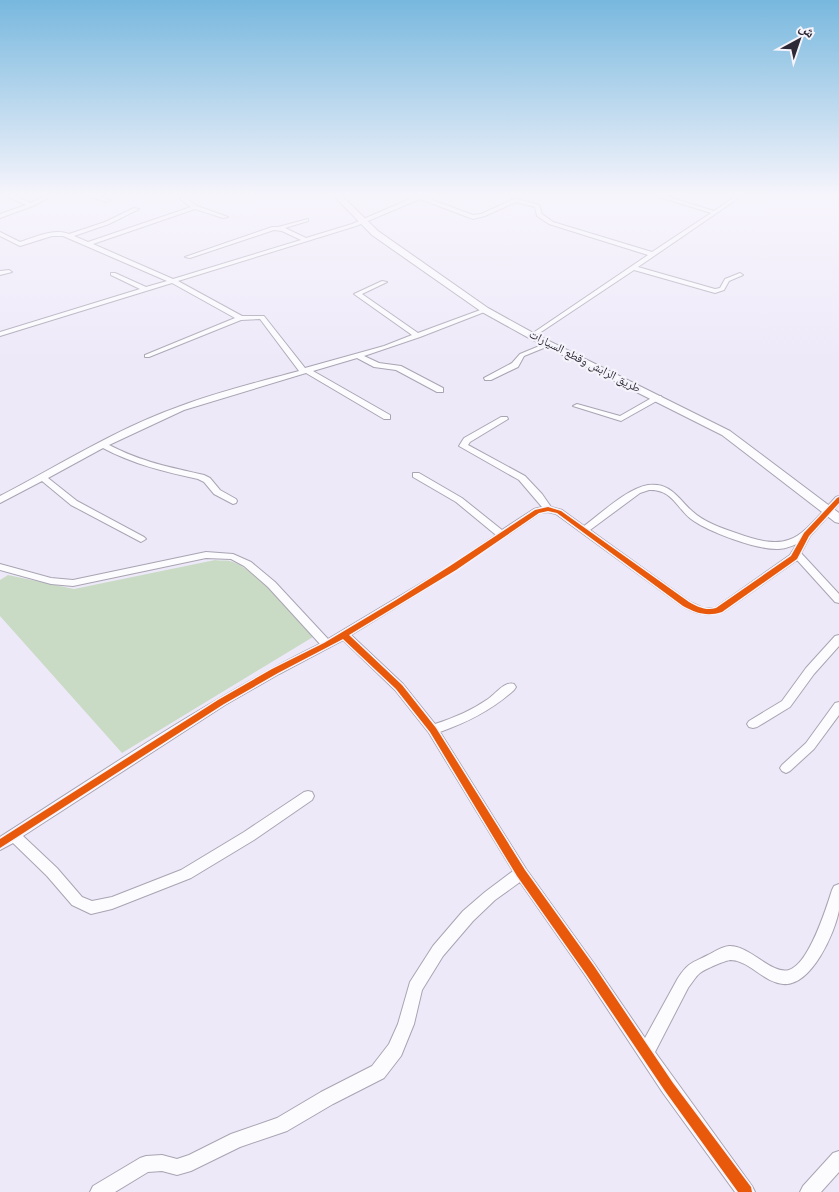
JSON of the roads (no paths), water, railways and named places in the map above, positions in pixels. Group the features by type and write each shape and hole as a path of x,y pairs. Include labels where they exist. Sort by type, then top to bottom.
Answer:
{"main road":[{"name":"طريق الرابش وقطع السيارات","path":"399,251 485,310 738,441 839,519"}],"street":[{"path":"104,251 173,281 240,318 262,317 304,371 387,417"},
{"path":"188,257 207,251"},
{"path":"0,334 272,251"},
{"path":"641,251 652,254"},
{"path":"532,336 657,251"},
{"path":"634,268 715,291 722,289 727,280 740,275"},
{"path":"0,273 9,272"},
{"path":"113,274 145,289"},
{"path":"384,282 357,294 418,336"},
{"path":"0,500 103,445 181,408 418,336 485,310"},
{"path":"148,356 240,318"},
{"path":"488,378 515,365 522,355 549,344"},
{"path":"356,355 377,366 398,368 440,390"},
{"path":"577,406 621,419 658,398"},
{"path":"504,418 467,440 463,446 522,478 540,496 548,509"},
{"path":"103,445 124,456 162,469 200,477 207,480 217,492 234,501"},
{"path":"416,475 459,500 502,535"},
{"path":"43,478 74,503 141,538"},
{"path":"585,530 637,491 646,488 657,488 672,493 694,517 704,523 762,545 786,545 806,535 839,499"},
{"path":"0,844 221,702 344,635 453,568 537,511 548,509 560,512 686,604 704,612 719,610 797,554 806,535"},
{"path":"797,554 839,600"},
{"path":"0,567 51,581 73,583 206,555 224,555 238,559 253,569 302,617 327,645"},
{"path":"344,635 399,687 433,730 521,873 646,1053 746,1192"},
{"path":"752,724 786,704 810,671 839,639"},
{"path":"433,730 476,714 494,702 510,687"},
{"path":"786,768 810,746 839,706"},
{"path":"13,835 52,872 77,901 91,908 112,904 186,874 250,836 308,796"},
{"path":"98,1192 146,1164 162,1163 177,1166 192,1163 237,1140 281,1125 326,1098 378,1072 394,1050 406,1024 414,987 438,951 468,916 490,896 521,873"},
{"path":"646,1053 689,974 701,964 725,954 735,954 746,957 774,974 788,977 799,972 820,941 839,890"},
{"path":"809,1192 839,1158"}]}
